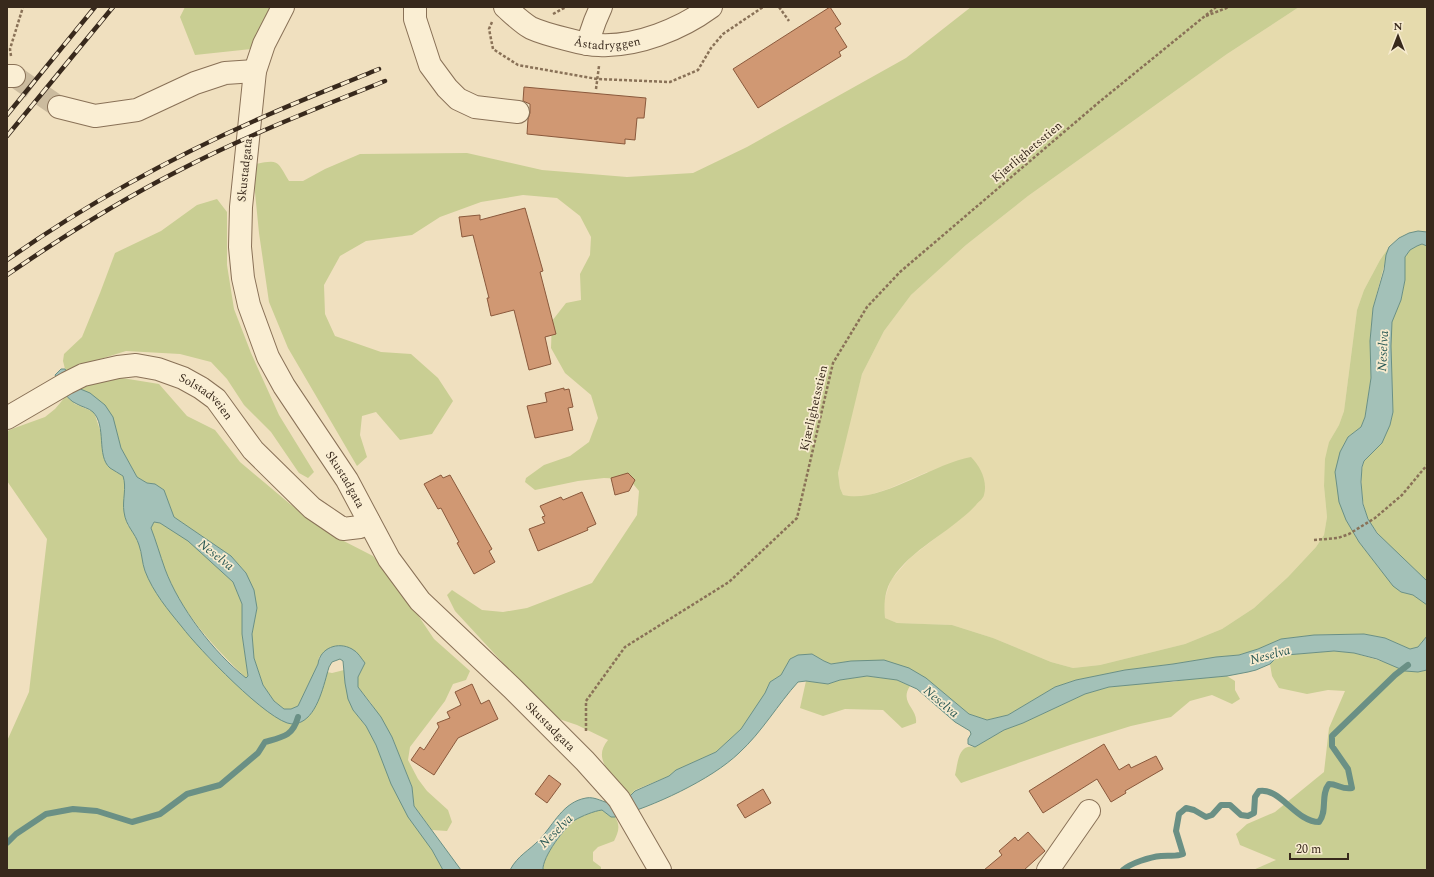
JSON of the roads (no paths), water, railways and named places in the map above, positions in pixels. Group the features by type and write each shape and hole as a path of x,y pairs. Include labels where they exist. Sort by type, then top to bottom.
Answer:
{"street":[{"name":"Skustadgata","path":"283,7 264,44 255,70 241,207 240,247 243,278 249,305 268,357 284,386 347,480 389,559 420,601 512,688 585,761 624,808 660,870"},
{"path":"415,7 415,18 430,65 447,88 458,99 475,107 518,112"},
{"name":"Åstadryggen","path":"505,7 530,27 550,35 587,44 601,45 633,42 672,29 697,17 711,7"},
{"path":"587,44 601,7"},
{"path":"59,107 95,116 136,110 195,83 218,75 255,70"},
{"name":"Solstadveien","path":"7,418 56,390 67,382 82,376 118,367 136,365 158,369 183,378 216,399 253,450 312,508 343,528 360,527 369,522"},
{"path":"1048,870 1089,811"}],"water":[{"name":"Neselva","path":"1418,231 1427,232 1427,246 1422,244 1417,246 1410,250 1405,257 1405,280 1401,300 1392,322 1391,346 1393,412 1390,425 1382,443 1364,461 1361,482 1363,504 1368,519 1377,533 1427,581 1427,605 1413,595 1401,592 1393,586 1359,542 1346,520 1339,502 1335,472 1340,452 1348,437 1361,427 1365,417 1371,378 1370,341 1373,308 1384,270 1386,255 1389,247 1399,238 1409,233"},
{"name":"Neselva","path":"61,369 65,369 78,388 90,393 105,405 113,417 121,448 137,477 147,483 155,484 164,490 174,517 231,556 246,573 254,590 257,608 252,634 254,658 263,685 274,701 284,709 291,709 298,706 318,664 319,658 326,650 336,646 341,646 354,650 359,655 365,663 358,677 358,687 381,717 392,737 412,787 414,806 461,870 443,870 432,850 408,817 391,784 376,745 366,726 353,710 348,699 343,661 340,659 332,662 329,667 320,698 312,712 301,722 292,724 281,720 251,698 217,666 190,637 166,607 148,579 143,565 139,545 125,517 125,485 123,476 110,468 106,463 103,456 100,425 97,418 93,412 69,399 55,375","holes":["154,522 160,523 188,541 233,582 242,604 242,634 248,676 246,678 210,643 188,614 179,599 165,569 151,528"]},
{"name":"Neselva","path":"1364,634 1385,638 1410,649 1418,647 1427,636 1427,670 1418,672 1405,671 1377,659 1354,653 1334,651 1286,655 1276,658 1270,664 1248,672 1227,676 1109,687 1085,694 1023,723 1004,730 975,747 968,744 968,739 971,734 970,731 955,722 917,689 897,680 867,676 840,680 828,684 806,681 798,682 747,745 713,773 646,807 615,817 611,817 602,810 581,817 575,820 560,835 546,858 543,870 510,870 520,857 540,839 560,814 571,804 578,800 589,798 613,804 629,797 635,791 669,776 676,770 716,752 741,729 765,693 770,682 781,675 790,659 798,655 812,654 831,664 851,661 884,660 909,668 926,678 969,714 987,720 1008,715 1055,687 1076,680 1125,670 1239,655 1281,639 1314,635"}],"waterway":[{"path":"1123,870 1146,859 1183,854 1176,831 1179,814 1186,808 1194,810 1206,817 1212,815 1221,805 1230,805 1241,815 1248,816 1254,813 1255,797 1259,791 1267,791 1281,799 1303,817 1311,821 1319,822 1322,818 1326,788 1329,784 1352,788 1348,769 1332,746 1332,736 1395,675 1408,665"},
{"path":"7,843 16,834 46,814 73,809 97,811 132,822 160,814 187,794 220,785 258,753 265,742 282,737 290,732 298,717"}],"tunnel":[{"path":"14,76 59,107"}],"railway":[{"path":"7,115 95,7"},
{"path":"7,136 113,7"},
{"path":"7,260 70,218 168,162 270,114 379,69"},
{"path":"7,275 91,220 203,158 254,135 385,81"}]}
